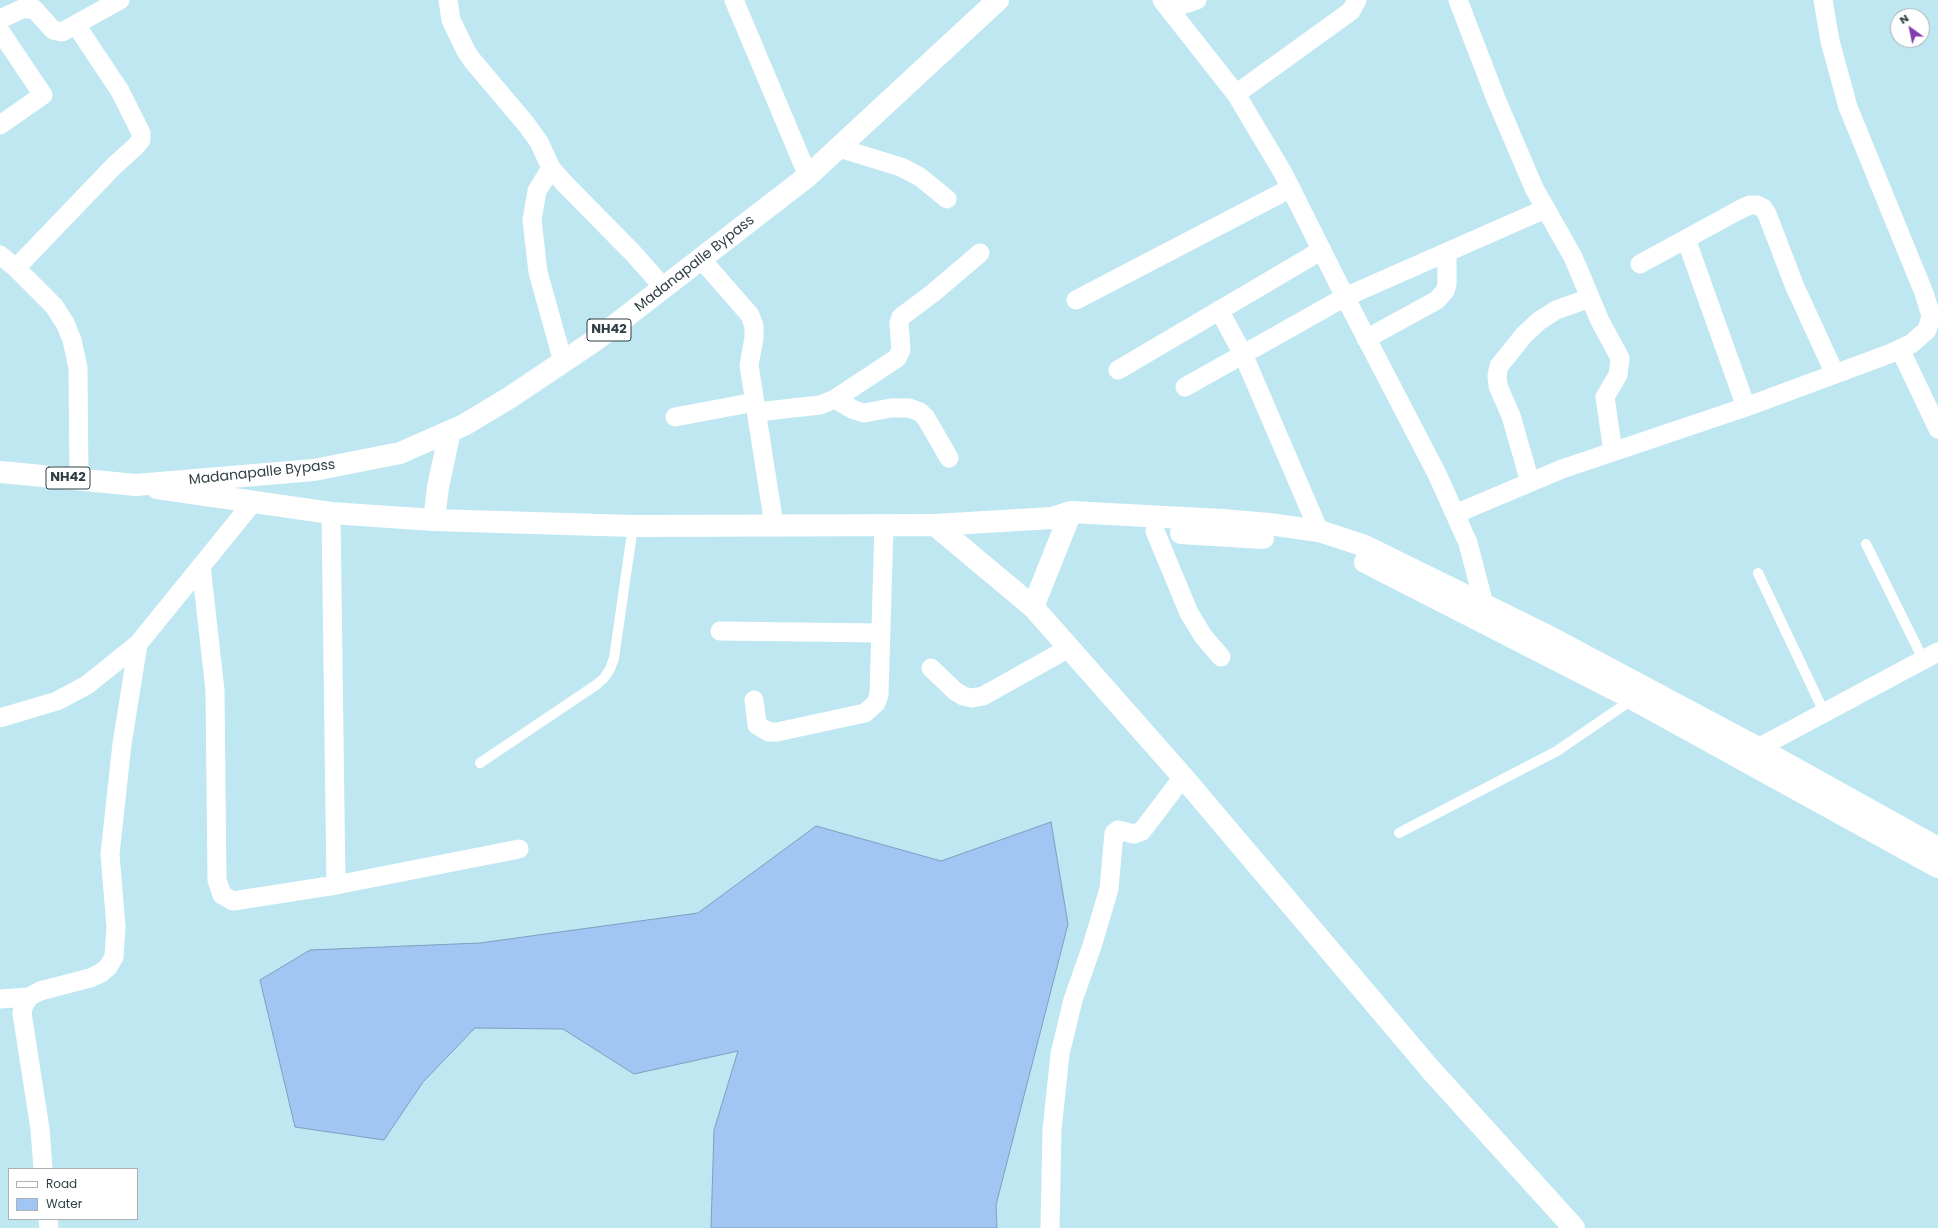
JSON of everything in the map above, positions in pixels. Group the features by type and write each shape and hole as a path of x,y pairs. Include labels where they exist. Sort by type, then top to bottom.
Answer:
{"main road":[{"name":"Madanapalle Bypass","path":"136,485 314,470 400,453 464,425 509,398 597,339 808,176 990,2"},
{"path":"434,520 438,487 450,431"},
{"name":"NH42","path":"0,472 136,485"},
{"path":"136,485 331,513 434,520 633,526 935,525 1063,518 1222,520 1319,531 1365,546 1738,758 1938,867"},
{"path":"1063,518 1155,531 1284,539 1334,550 1486,614 1544,634 1758,748 1938,848"},
{"path":"1033,607 1063,518"},
{"path":"935,525 1033,607 1183,776 1431,1070 1574,1228"}],"street":[{"path":"0,19 22,9 28,8 39,12 57,32 67,30 120,0"},
{"path":"448,0 451,20 466,51 526,124 539,142 551,168 633,253 664,288"},
{"path":"734,0 808,176"},
{"path":"1165,4 1197,0"},
{"path":"1236,94 1351,11 1357,0"},
{"path":"1458,0 1496,99 1534,188 1572,257 1600,321 1620,358 1618,375 1606,397 1614,452"},
{"path":"1455,514 1562,469 1746,407 1900,349 1911,344 1927,330 1931,316 1924,292 1848,107 1830,41 1823,0"},
{"path":"1165,4 1236,94 1291,188 1455,514 1468,543 1486,614"},
{"path":"16,268 141,140 141,133 120,91 76,25"},
{"path":"0,31 43,95 0,125"},
{"path":"838,148 901,167 920,177 947,199"},
{"path":"551,168 537,191 532,220 538,272 563,362"},
{"path":"1076,300 1291,188"},
{"path":"1640,264 1750,205 1757,205 1763,208 1768,214 1795,287 1835,374"},
{"path":"1185,387 1345,297 1545,209"},
{"path":"1686,239 1746,407"},
{"path":"1118,370 1322,250"},
{"path":"1366,339 1437,300 1445,291 1447,284 1447,252"},
{"path":"675,417 756,407 820,405 835,399 897,358 901,350 899,323 901,317 933,293 980,253"},
{"path":"0,255 16,268 54,306 72,340 78,368 79,479"},
{"path":"701,259 750,315 754,326 754,338 749,365 774,525"},
{"path":"1530,482 1511,416 1498,386 1497,376 1499,366 1524,335 1539,321 1556,310 1590,298"},
{"path":"1219,310 1243,354 1319,531"},
{"path":"1900,349 1938,429"},
{"path":"835,399 854,410 864,413 891,408 910,408 920,412 926,418 949,458"},
{"path":"0,718 57,701 87,685 138,644 254,501"},
{"path":"331,513 336,885"},
{"path":"754,700 757,725 769,732 777,732 865,713 876,703 879,695 884,525"},
{"path":"1155,531 1188,613 1203,636 1221,657"},
{"path":"202,566 215,690 217,880 219,889 228,899 233,901 336,885 519,849"},
{"path":"720,631 881,633"},
{"path":"0,999 29,997 40,991 90,978 101,973 108,967 114,957 116,927 110,854 122,744 138,644"},
{"path":"931,668 955,691 963,696 972,698 983,696 1069,648"},
{"path":"1738,758 1930,655"},
{"path":"1050,1228 1052,1130 1060,1054 1073,1000 1092,946 1108,889 1114,833 1118,830 1134,834 1142,831 1183,776"},
{"path":"29,997 24,1005 22,1014 40,1129 43,1168"}],"lane":[{"path":"480,763 596,685 604,678 610,669 614,658 633,526"},
{"path":"1866,544 1930,655"},
{"path":"1758,573 1824,712"},
{"path":"1399,833 1557,751 1634,699"}],"water":[{"path":"1051,822 1068,924 996,1205 997,1228 711,1228 714,1130 738,1051 634,1074 563,1029 475,1028 423,1082 384,1140 295,1127 260,980 310,950 480,943 698,913 816,826 941,861"}]}
